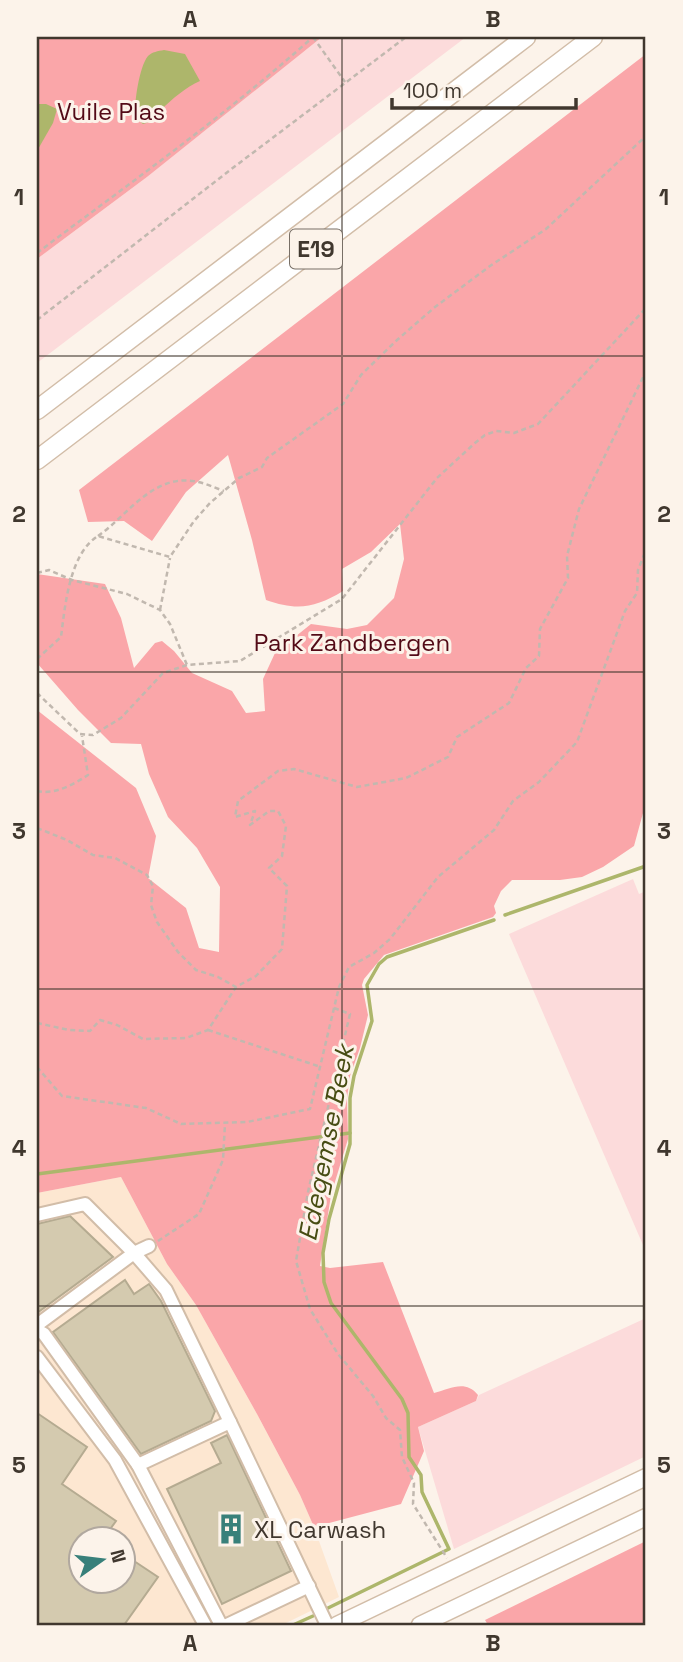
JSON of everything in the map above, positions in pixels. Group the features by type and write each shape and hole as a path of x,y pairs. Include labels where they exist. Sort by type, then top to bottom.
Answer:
{"highway":[{"name":"E19","path":"37,410 526,37"},
{"name":"E19","path":"37,460 593,37"}],"main road":[{"path":"337,1625 646,1477"},
{"path":"420,1625 646,1517"}],"lane":[{"path":"37,1215 85,1204 166,1290 327,1625"},
{"path":"37,1325 134,1253 149,1246"},
{"path":"37,1330 44,1334 138,1465 221,1625"},
{"path":"37,1357 115,1460 205,1625"},
{"path":"138,1465 230,1422"},
{"path":"227,1625 309,1586"}],"path":[{"path":"37,253 139,178 313,37 345,82"},
{"path":"37,320 406,37"},
{"path":"160,610 170,557 194,521 210,503 239,478 262,467 267,458 343,404 361,375 406,331 490,266 546,229 646,136"},
{"path":"82,735 93,735 121,718 163,673 187,665 240,661 342,599 400,523 446,469 485,435 496,431 514,433 538,424 646,308"},
{"path":"37,1023 69,1030 90,1031 100,1020 117,1025 143,1039 186,1038 208,1030 236,987 256,976 282,949 288,900 287,886 269,868 282,856 286,826 278,811 269,811 250,825 255,811 235,817 238,801 278,771 294,769 357,787 406,778 448,757 457,737 509,703 526,668 539,656 540,629 568,578 567,556 579,509 646,371"},
{"path":"37,659 61,638 65,598 88,542 113,526 154,489 193,480 225,492"},
{"path":"98,537 170,557"},
{"path":"37,1068 62,1096 146,1108 181,1124 247,1122 310,1110 339,988 349,967 374,953 390,939 438,877 494,830 513,802 539,782 578,742 625,611 637,593 638,569 646,550"},
{"path":"37,573 49,570 72,580 127,594 160,610 170,624 187,665"},
{"path":"37,693 82,735 88,775 47,793 37,791"},
{"path":"37,828 93,855 116,858 147,875 153,886 150,905 157,922 178,952 196,970 218,977 236,987"},
{"path":"334,1009 350,1014 308,1192 296,1261 310,1309 338,1354 373,1396 386,1418 400,1430 402,1457 414,1483 413,1504 446,1557"},
{"path":"208,1030 321,1067"},
{"path":"149,1246 199,1214 223,1160 225,1123"}],"shaded area":[{"path":"322,37 466,37 37,363 37,259 147,177"},
{"path":"164,50 185,54 200,81 179,94 143,124 135,118 136,95 142,68 150,55"},
{"path":"37,104 46,104 57,109 53,123 37,151"},
{"path":"633,879 639,894 646,891 646,1252 509,934"},
{"path":"121,1177 167,1264 196,1305 300,1495 339,1597 282,1625 37,1625 37,1193"},
{"path":"646,1318 646,1456 454,1549 418,1427 476,1401 479,1395"}],"green space":[{"name":"Vuile Plas","path":"37,37 322,37 147,177 37,259"},
{"name":"Park Zandbergen","path":"646,54 646,802 634,846 603,867 582,877 512,880 501,891 494,906 496,913 493,917 384,955 364,979 362,985 368,1015 350,1076 347,1098 348,1139 331,1195 320,1266 330,1268 383,1262 434,1393 463,1386 478,1395 476,1401 418,1427 424,1451 401,1504 314,1527 257,1414 196,1305 167,1264 121,1177 37,1193 37,710 136,788 156,836 148,878 186,908 199,948 219,952 220,887 197,848 168,817 149,774 141,744 111,743 37,663 37,574 105,584 121,618 134,668 155,643 162,641 192,673 232,691 246,713 265,711 263,679 275,653 311,624 347,629 367,625 394,598 404,559 400,524 371,552 342,569 343,591 315,604 287,606 266,600 228,455 186,492 152,541 124,521 88,522 79,490"},
{"path":"646,1541 646,1625 488,1625 485,1620"}],"building":[{"path":"70,1216 113,1257 37,1313 37,1224"},
{"path":"125,1280 134,1294 149,1284 161,1301 215,1411 211,1421 141,1454 53,1332"},
{"path":"37,1413 87,1447 62,1484 116,1521 112,1526 66,1526 66,1596 136,1596 136,1562 158,1577 124,1625 37,1625"},
{"name":"XL Carwash","path":"227,1435 291,1571 222,1604 167,1489 221,1463 211,1443"}],"waterway":[{"name":"Edegemse Beek","path":"505,915 646,866"},
{"name":"Edegemse Beek","path":"326,1609 449,1549 422,1492 421,1475 409,1457 408,1413 402,1399 331,1303 324,1282 323,1253 329,1219 350,1144 350,1098 354,1076 372,1021 367,985 379,964 387,957 494,920"},
{"path":"37,1174 350,1133"},
{"path":"293,1625 313,1616"}],"place":[{"name":"XL Carwash","path":"231,1529"}]}
